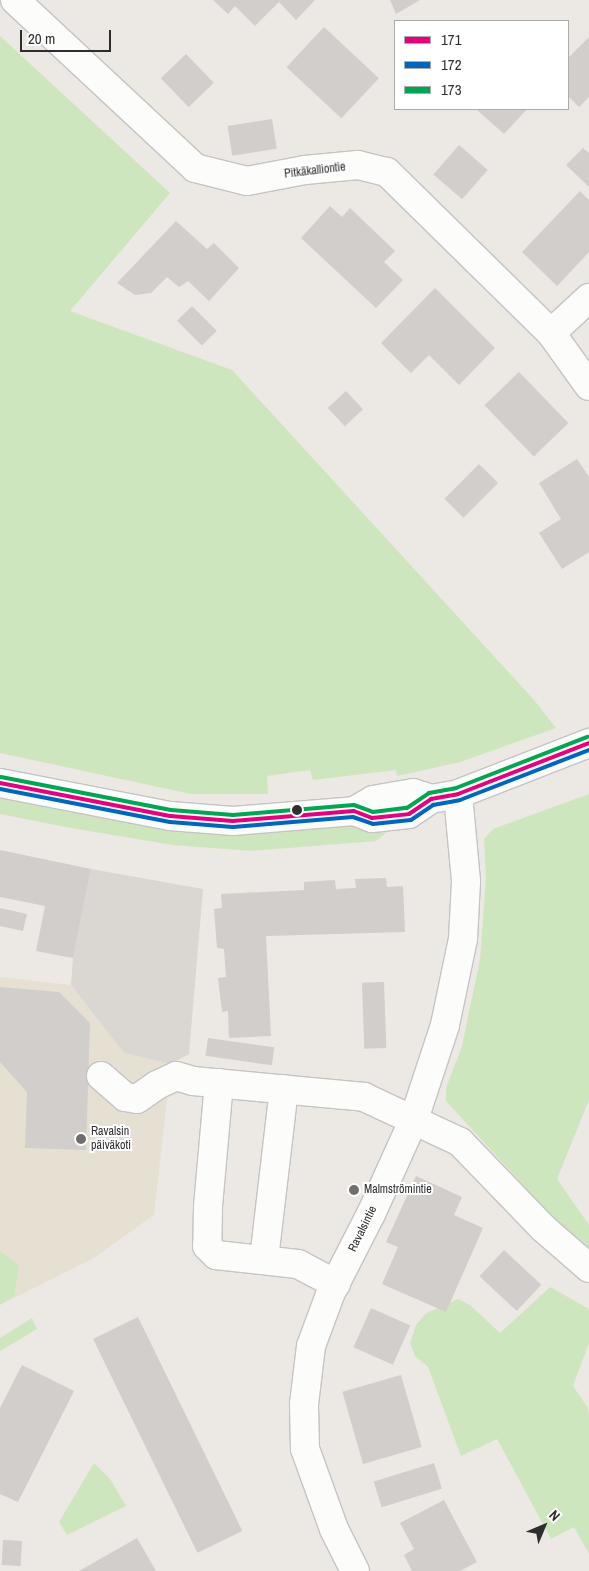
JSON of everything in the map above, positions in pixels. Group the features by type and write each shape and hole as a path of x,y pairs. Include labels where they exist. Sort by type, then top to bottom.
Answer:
{"street":[{"name":"Pitkäkalliontie","path":"15,0 195,168 247,181 305,170 358,165 387,172 551,333 589,386"},
{"path":"551,333 589,298"},
{"path":"0,783 170,816 233,821 354,811 372,818 409,814 431,799 458,794 589,743"},
{"name":"Ravalsintie","path":"355,1571 334,1529 306,1449 304,1404 311,1346 336,1284 371,1214 414,1119 445,1025 463,939 466,882 458,794"},
{"path":"101,1076 125,1097 137,1099 157,1085 176,1076 220,1083 364,1097 460,1142 543,1228 589,1268"},
{"path":"220,1083 208,1207 207,1246 216,1255 298,1264 336,1284"},
{"path":"264,1260 284,1090"}],"shaded area":[{"path":"91,869 203,889 189,1054 171,1064 124,1053 71,985 73,958"},
{"name":"Ravalsin päiväkoti","path":"0,977 71,985 124,1053 171,1064 154,1215 94,1258 0,1305"}],"green space":[{"path":"0,36 170,193 70,311 232,370 535,701 556,728 460,762 397,776 396,770 313,780 310,770 267,776 268,794 191,794 0,753"},
{"path":"0,794 360,824 387,827 387,832 376,841 251,851 173,845 0,814"},
{"path":"589,794 589,1100 557,1179 589,1225 589,1254 579,1246 446,1101 446,1088 462,1046 480,959 486,879 484,839 493,829"},
{"path":"0,1251 19,1266 14,1296 0,1305"},
{"path":"550,1287 589,1309 589,1343 573,1386 588,1408 589,1416 589,1554 574,1527 551,1539 497,1439 461,1456 428,1367 415,1356 410,1343 416,1325 425,1314 458,1299 470,1305 500,1333"},
{"path":"32,1318 37,1329 0,1351 0,1338"},
{"path":"94,1463 110,1479 126,1506 67,1535 59,1522"}],"building":[{"path":"213,0 315,0 296,20 279,2 255,26 235,6 228,14"},
{"path":"390,0 420,0 396,14"},
{"path":"324,27 379,78 341,118 286,67"},
{"path":"589,37 589,97 579,107 569,97 569,57"},
{"path":"186,54 214,83 189,107 161,78"},
{"path":"477,110 526,110 504,134"},
{"path":"272,119 277,149 232,156 228,126"},
{"path":"459,145 488,170 462,199 433,174"},
{"path":"583,148 589,153 589,187 566,165"},
{"path":"580,191 589,200 589,252 557,286 522,252"},
{"path":"330,206 342,217 350,208 395,251 384,262 403,280 376,308 301,238"},
{"path":"176,221 207,249 214,243 239,268 209,301 188,281 179,287 167,277 151,293 135,295 117,283"},
{"path":"435,288 495,348 459,385 429,355 411,373 381,343"},
{"path":"192,306 217,331 202,346 177,321"},
{"path":"519,372 568,423 534,456 484,405"},
{"path":"346,391 363,409 345,426 328,408"},
{"path":"577,459 589,477 589,552 562,569 539,533 561,519 539,483"},
{"path":"479,464 498,483 463,518 444,499"},
{"path":"0,850 91,869 73,958 36,951 45,906 0,897"},
{"path":"386,878 387,887 403,886 405,932 266,936 271,1036 229,1038 228,1011 222,1012 218,978 226,977 224,949 217,948 214,909 222,908 221,894 304,890 304,882 335,880 336,889 356,888 355,879"},
{"path":"0,908 27,914 23,931 0,926"},
{"path":"384,982 386,1048 364,1049 362,983"},
{"path":"0,987 59,992 90,1023 86,1150 25,1148 27,1092 0,1062"},
{"path":"208,1038 274,1047 272,1065 205,1056"},
{"path":"416,1176 462,1197 454,1215 483,1228 446,1312 382,1284 398,1247 386,1242"},
{"path":"504,1250 541,1285 517,1311 479,1276"},
{"path":"371,1308 410,1325 393,1365 354,1347"},
{"path":"138,1317 242,1531 197,1553 93,1339"},
{"path":"22,1365 74,1391 18,1502 0,1494 0,1408"},
{"path":"401,1375 422,1447 363,1464 342,1392"},
{"path":"434,1463 442,1489 382,1507 374,1481"},
{"path":"444,1500 477,1562 460,1571 412,1571 404,1555 414,1549 400,1523"},
{"path":"137,1538 156,1571 79,1571"},
{"path":"3,1540 22,1541 21,1566 2,1565"}],"transit line":[{"name":"173","path":"1,777 171,810 233,815 354,805 373,812 407,808 429,793 456,788 587,737"},
{"name":"171","path":"0,783 170,816 233,821 354,811 372,818 409,814 431,799 458,794 589,743"},
{"name":"172","path":"0,789 170,822 233,827 353,817 373,824 411,820 433,805 460,800 589,750"}],"place":[{"name":"Ravalsin päiväkoti","path":"81,1139"},
{"name":"Malmströmintie","path":"354,1190"}]}
